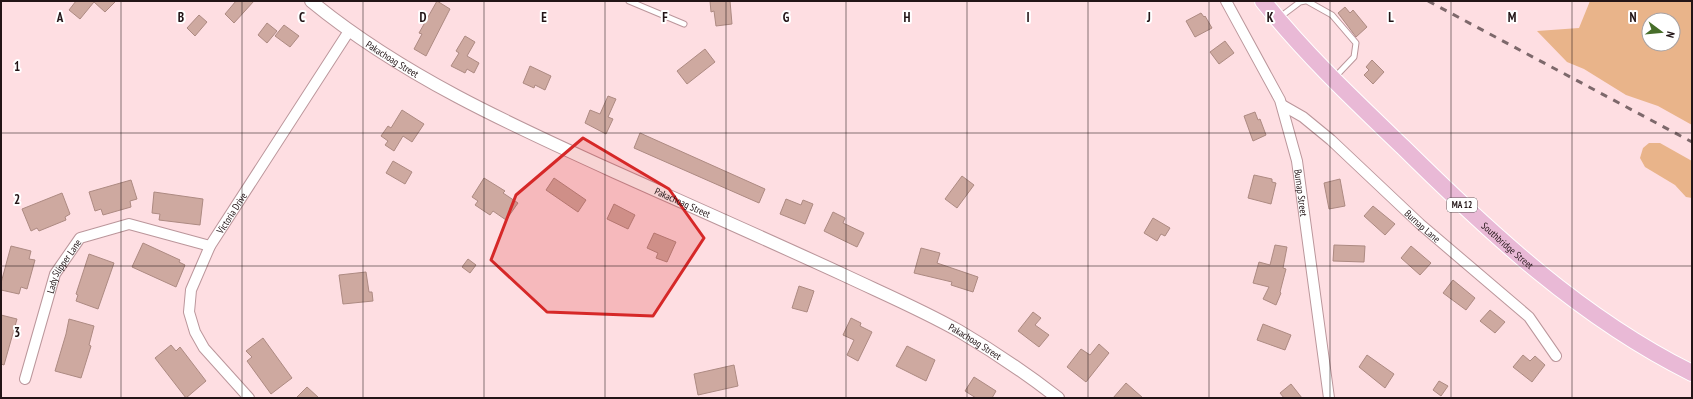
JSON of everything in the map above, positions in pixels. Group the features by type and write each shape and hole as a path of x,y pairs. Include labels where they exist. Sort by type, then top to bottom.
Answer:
{"main road":[{"name":"Southbridge Street","path":"1263,1 1277,19 1333,80 1463,206 1520,257 1566,294 1618,330 1672,363 1692,373"}],"street":[{"name":"Pakachoag Street","path":"311,1 349,31 400,64 506,121 562,148 800,255 943,323 990,350 1058,398"},
{"name":"Burnap Street","path":"1226,1 1282,105 1298,161 1329,398"},
{"name":"Victoria Drive","path":"249,398 204,348 194,332 188,306 191,290 210,246 349,31"},
{"name":"Burnap Lane","path":"1282,105 1303,117 1331,140 1420,224 1529,318 1556,356"},
{"name":"Lady Slipper Lane","path":"25,379 55,274 80,238 129,224 210,246"}],"lane":[{"path":"629,1 684,24"},
{"path":"1277,19 1300,2 1306,1 1332,15 1356,43 1354,58 1333,80"}],"highlighted area":[{"path":"583,138 669,189 704,238 653,316 547,312 491,260 516,195"}],"shaded area":[{"path":"1590,1 1692,1 1692,125 1658,106 1626,95 1584,69 1567,62 1537,31 1579,28"},
{"path":"1649,143 1660,143 1692,161 1692,198 1686,197 1675,185 1645,167 1640,158 1643,148"}],"building":[{"path":"76,1 116,1 105,12 94,2 80,19 69,10"},
{"path":"236,1 254,1 234,23 225,14"},
{"path":"437,1 450,9 426,56 414,49 422,34 419,33"},
{"path":"710,1 730,1 732,24 716,26 714,11 711,12"},
{"path":"1345,7 1350,13 1353,10 1367,27 1356,37 1338,13"},
{"path":"1201,13 1204,17 1205,16 1212,28 1195,37 1186,21"},
{"path":"199,15 207,22 195,36 187,28"},
{"path":"267,23 277,31 267,43 258,35"},
{"path":"284,25 299,36 290,47 275,36"},
{"path":"465,36 475,42 467,56 479,63 474,73 467,69 465,73 451,66 459,53 456,51"},
{"path":"1225,41 1234,53 1219,64 1210,52"},
{"path":"705,49 715,62 687,84 677,71"},
{"path":"1372,60 1384,72 1373,84 1364,75 1369,70 1366,67"},
{"path":"530,66 551,76 545,90 535,85 534,88 523,83"},
{"path":"608,96 616,99 608,117 613,119 606,134 585,123 590,110 600,114"},
{"path":"402,110 424,124 412,142 403,136 394,151 385,145 388,141 381,136 388,126 391,128"},
{"path":"1255,112 1258,120 1260,119 1266,135 1253,141 1244,116"},
{"path":"640,133 765,189 759,203 634,148"},
{"path":"393,161 412,172 405,184 386,173"},
{"path":"1254,175 1272,179 1272,182 1276,183 1271,204 1248,198"},
{"path":"962,176 974,185 957,208 945,199"},
{"path":"484,178 505,191 503,193 518,203 506,220 493,211 490,215 475,205 478,201 472,197"},
{"path":"554,178 586,200 578,212 546,190"},
{"path":"1340,179 1345,206 1329,209 1324,183"},
{"path":"131,180 137,199 130,201 131,207 103,215 101,209 95,211 89,192"},
{"path":"154,192 203,199 200,225 159,220 160,214 152,213"},
{"path":"62,193 70,214 65,217 66,220 39,231 37,228 31,231 22,209"},
{"path":"786,199 801,205 803,200 813,204 805,224 780,214"},
{"path":"614,204 635,215 628,229 607,219"},
{"path":"1373,206 1395,224 1385,235 1364,216"},
{"path":"833,212 845,218 843,223 864,233 857,247 824,231"},
{"path":"1153,218 1170,228 1165,236 1161,234 1157,241 1144,233"},
{"path":"654,233 676,242 667,262 656,258 658,253 647,248"},
{"path":"143,243 180,260 179,262 185,265 176,287 132,267"},
{"path":"1275,245 1287,247 1283,268 1286,269 1281,293 1276,305 1263,299 1269,287 1253,283 1259,262 1270,265"},
{"path":"1334,245 1365,246 1364,262 1333,261"},
{"path":"11,246 31,251 29,259 35,260 27,289 21,287 19,294 1,290 1,283"},
{"path":"1411,246 1431,263 1420,275 1401,258"},
{"path":"921,248 940,253 937,263 978,277 973,292 951,285 952,282 914,273"},
{"path":"89,254 114,263 98,309 76,301 78,295 76,294"},
{"path":"468,259 476,265 470,273 462,267"},
{"path":"366,272 369,292 372,292 373,301 343,304 339,275"},
{"path":"1453,280 1475,298 1466,310 1443,293"},
{"path":"799,286 814,291 807,312 792,308"},
{"path":"1490,310 1505,322 1495,333 1480,321"},
{"path":"1033,312 1041,318 1035,325 1049,335 1039,347 1018,331"},
{"path":"1,315 17,319 4,365 1,364"},
{"path":"851,318 861,323 860,326 872,332 858,361 847,355 854,340 843,335"},
{"path":"69,319 94,326 89,345 91,346 81,378 55,371"},
{"path":"1263,324 1291,335 1285,350 1257,340"},
{"path":"263,338 292,378 271,394 247,361 252,357 246,351"},
{"path":"1099,344 1109,353 1086,382 1067,367 1081,349 1090,355"},
{"path":"171,345 176,351 180,347 206,381 186,398 155,358"},
{"path":"907,346 935,360 926,381 896,366"},
{"path":"1367,355 1394,374 1385,388 1359,367"},
{"path":"1523,355 1530,361 1535,356 1545,365 1532,382 1513,367"},
{"path":"734,365 738,386 698,395 694,374"},
{"path":"974,377 996,391 992,398 976,398 965,391"},
{"path":"1439,381 1448,386 1441,396 1433,390"},
{"path":"1126,383 1143,398 1113,398"},
{"path":"1291,384 1302,398 1284,398 1280,393"},
{"path":"307,387 319,398 296,398"}],"railway":[{"path":"1428,1 1692,142"}]}
